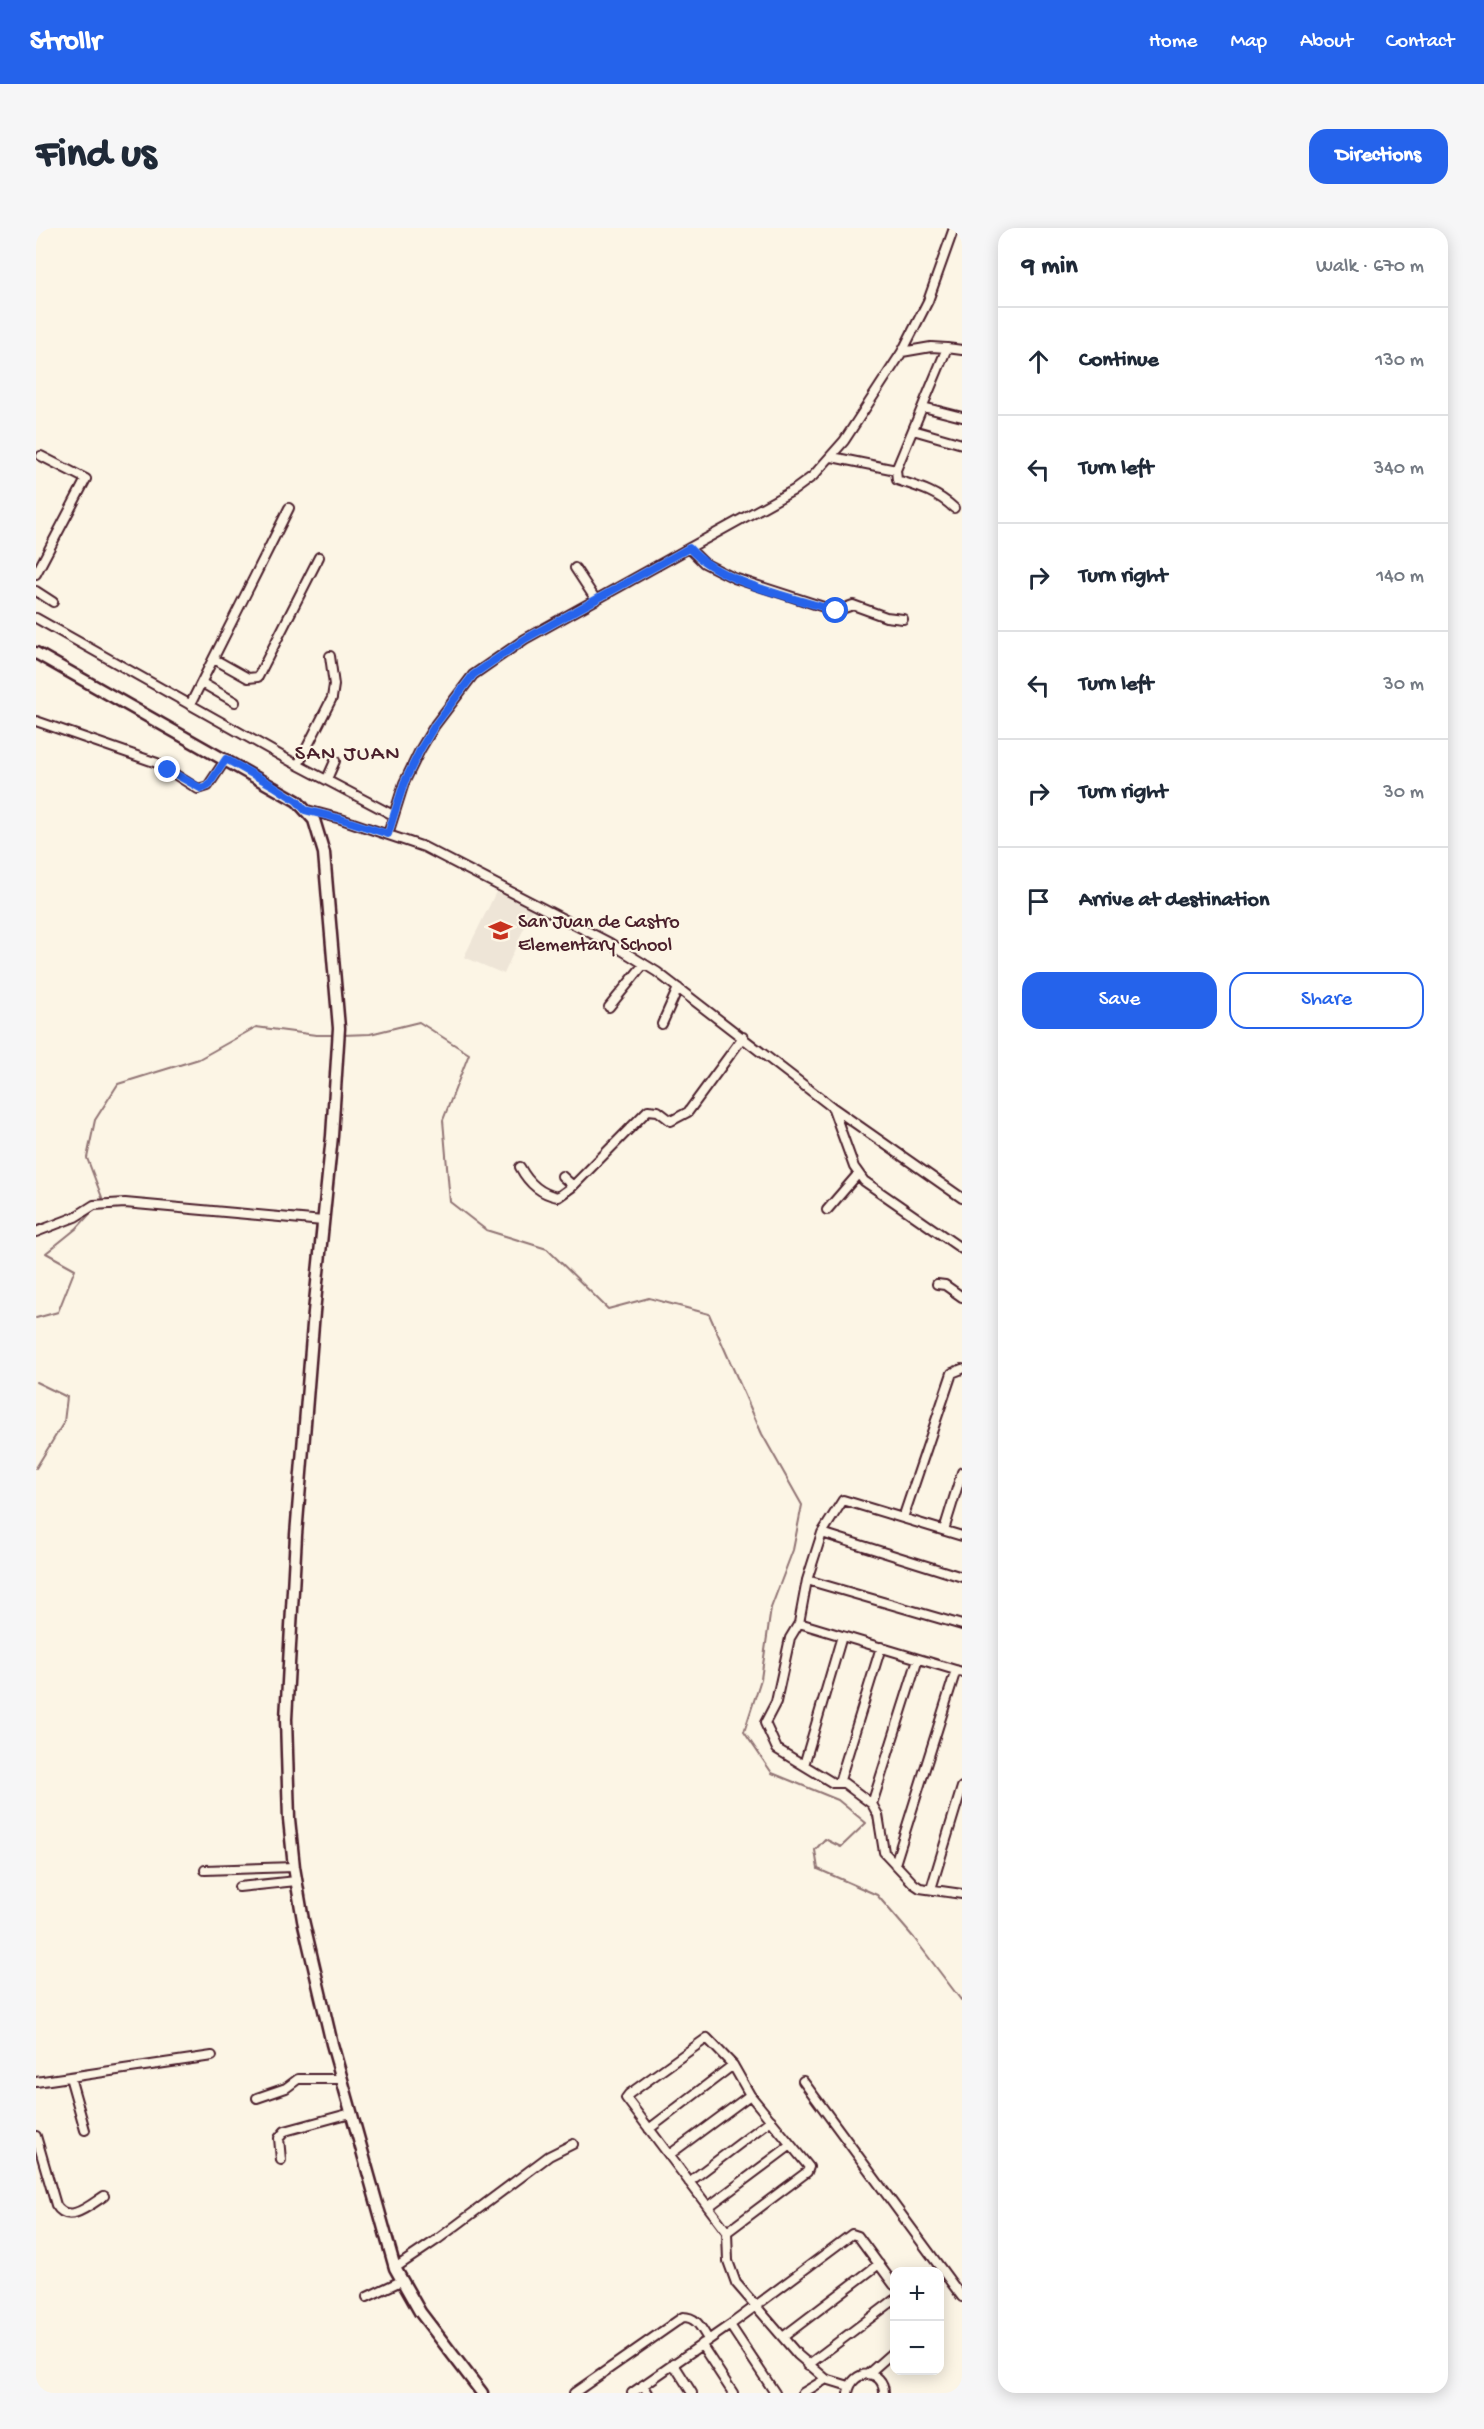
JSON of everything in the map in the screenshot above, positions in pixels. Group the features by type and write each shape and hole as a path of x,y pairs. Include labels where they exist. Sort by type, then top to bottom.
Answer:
{"street":[{"path":"388,834 404,783 420,750 435,725 473,675 525,639 799,487 832,457 902,352 928,302 954,228"},
{"path":"902,352 931,347 962,350"},
{"path":"947,348 896,470 897,480 931,491 954,508"},
{"path":"923,407 962,417"},
{"path":"913,430 962,444"},
{"path":"36,574 86,479 41,456"},
{"path":"832,457 896,470"},
{"path":"190,705 289,508"},
{"path":"689,548 704,563 745,582 836,611 853,604 886,617 903,619"},
{"path":"214,659 248,678 258,677 319,557"},
{"path":"575,568 596,600"},
{"path":"36,591 53,602"},
{"path":"36,618 298,765 393,815"},
{"path":"36,653 297,801 314,820 324,853 339,1045 296,1535 286,1719 294,1867 303,1920 341,2079 395,2268 428,2324 482,2393"},
{"path":"298,765 333,698 334,686 330,656"},
{"path":"202,683 235,702"},
{"path":"36,721 156,763 198,789 208,786 226,759"},
{"path":"327,779 335,761"},
{"path":"305,810 341,819 424,847 610,942 678,988 832,1107 962,1198"},
{"path":"609,1007 644,964"},
{"path":"662,1024 678,988"},
{"path":"520,1167 527,1179 538,1190 558,1197 573,1186 648,1110 658,1111 671,1121 688,1112 743,1037"},
{"path":"832,1107 851,1161 858,1174 870,1185 962,1249"},
{"path":"827,1210 858,1174"},
{"path":"562,1176 573,1186"},
{"path":"36,1232 75,1217 94,1205 125,1203 323,1221"},
{"path":"938,1284 945,1285 962,1297"},
{"path":"903,1518 952,1373 962,1368"},
{"path":"944,1530 962,1472"},
{"path":"962,1536 843,1500 822,1533 807,1580 799,1623 790,1638 776,1702 765,1723 777,1749 833,1783 844,1783 872,1804 878,1815 884,1852 914,1884 920,1888 962,1894"},
{"path":"822,1533 962,1577"},
{"path":"807,1580 962,1625"},
{"path":"799,1623 959,1671 896,1864"},
{"path":"804,1765 842,1636"},
{"path":"839,1783 881,1647"},
{"path":"872,1804 918,1659"},
{"path":"931,1889 962,1787"},
{"path":"205,1870 294,1867"},
{"path":"239,1887 296,1881"},
{"path":"727,2232 807,2172 808,2166 750,2095 733,2066 707,2038 628,2094 626,2098 727,2232 731,2272 740,2289 808,2365 826,2379 849,2389 854,2379 861,2374 868,2374 876,2376 881,2382 884,2393"},
{"path":"36,2082 212,2056"},
{"path":"649,2129 733,2066"},
{"path":"70,2077 85,2130"},
{"path":"257,2098 286,2088 298,2079 341,2079"},
{"path":"803,2081 962,2297"},
{"path":"669,2155 750,2095"},
{"path":"281,2160 279,2138 285,2131 351,2114"},
{"path":"689,2182 771,2120"},
{"path":"36,2136 59,2211 68,2214 80,2212 104,2196"},
{"path":"395,2268 438,2239 549,2156 573,2144"},
{"path":"708,2207 791,2145"},
{"path":"632,2393 730,2325 852,2234 858,2236 890,2279"},
{"path":"783,2337 879,2264"},
{"path":"367,2297 401,2281"},
{"path":"808,2365 890,2303"},
{"path":"574,2393 683,2317 696,2321 708,2339"},
{"path":"730,2325 775,2393"},
{"path":"701,2344 733,2393"},
{"path":"868,2374 890,2355"},
{"path":"673,2363 692,2393"},
{"path":"803,2393 826,2379"},
{"path":"643,2385 648,2393"}],"shaded area":[{"name":"San Juan de Castro Elementary School","path":"496,892 534,905 504,974 464,957"}],"waterway":[{"path":"342,1035 370,1034 419,1022 469,1054 443,1120 450,1202 486,1230 547,1249 608,1309 649,1298 709,1314 762,1434 802,1505 793,1550 771,1608 761,1679 744,1732 772,1773 838,1800 866,1823 841,1847 825,1839 815,1850 818,1869 877,1895 962,1999"},
{"path":"101,1202 103,1200 87,1158 95,1120 118,1084 199,1059 256,1027 316,1035 334,1035"},
{"path":"36,1318 58,1312 75,1269 46,1253 77,1228 95,1208"},
{"path":"36,1382 67,1397 64,1422 36,1468"}],"place":[{"name":"San Juan de Castro Elementary School","path":"500,931"}],"district":[{"name":"SAN JUAN","path":"348,751"}],"route":[{"path":"168,770 198,789 202,789 208,786 226,759 274,786 297,801 305,810 388,834 404,783 420,750 453,699 473,675 525,639 689,548 704,563 717,571 836,611"}]}
